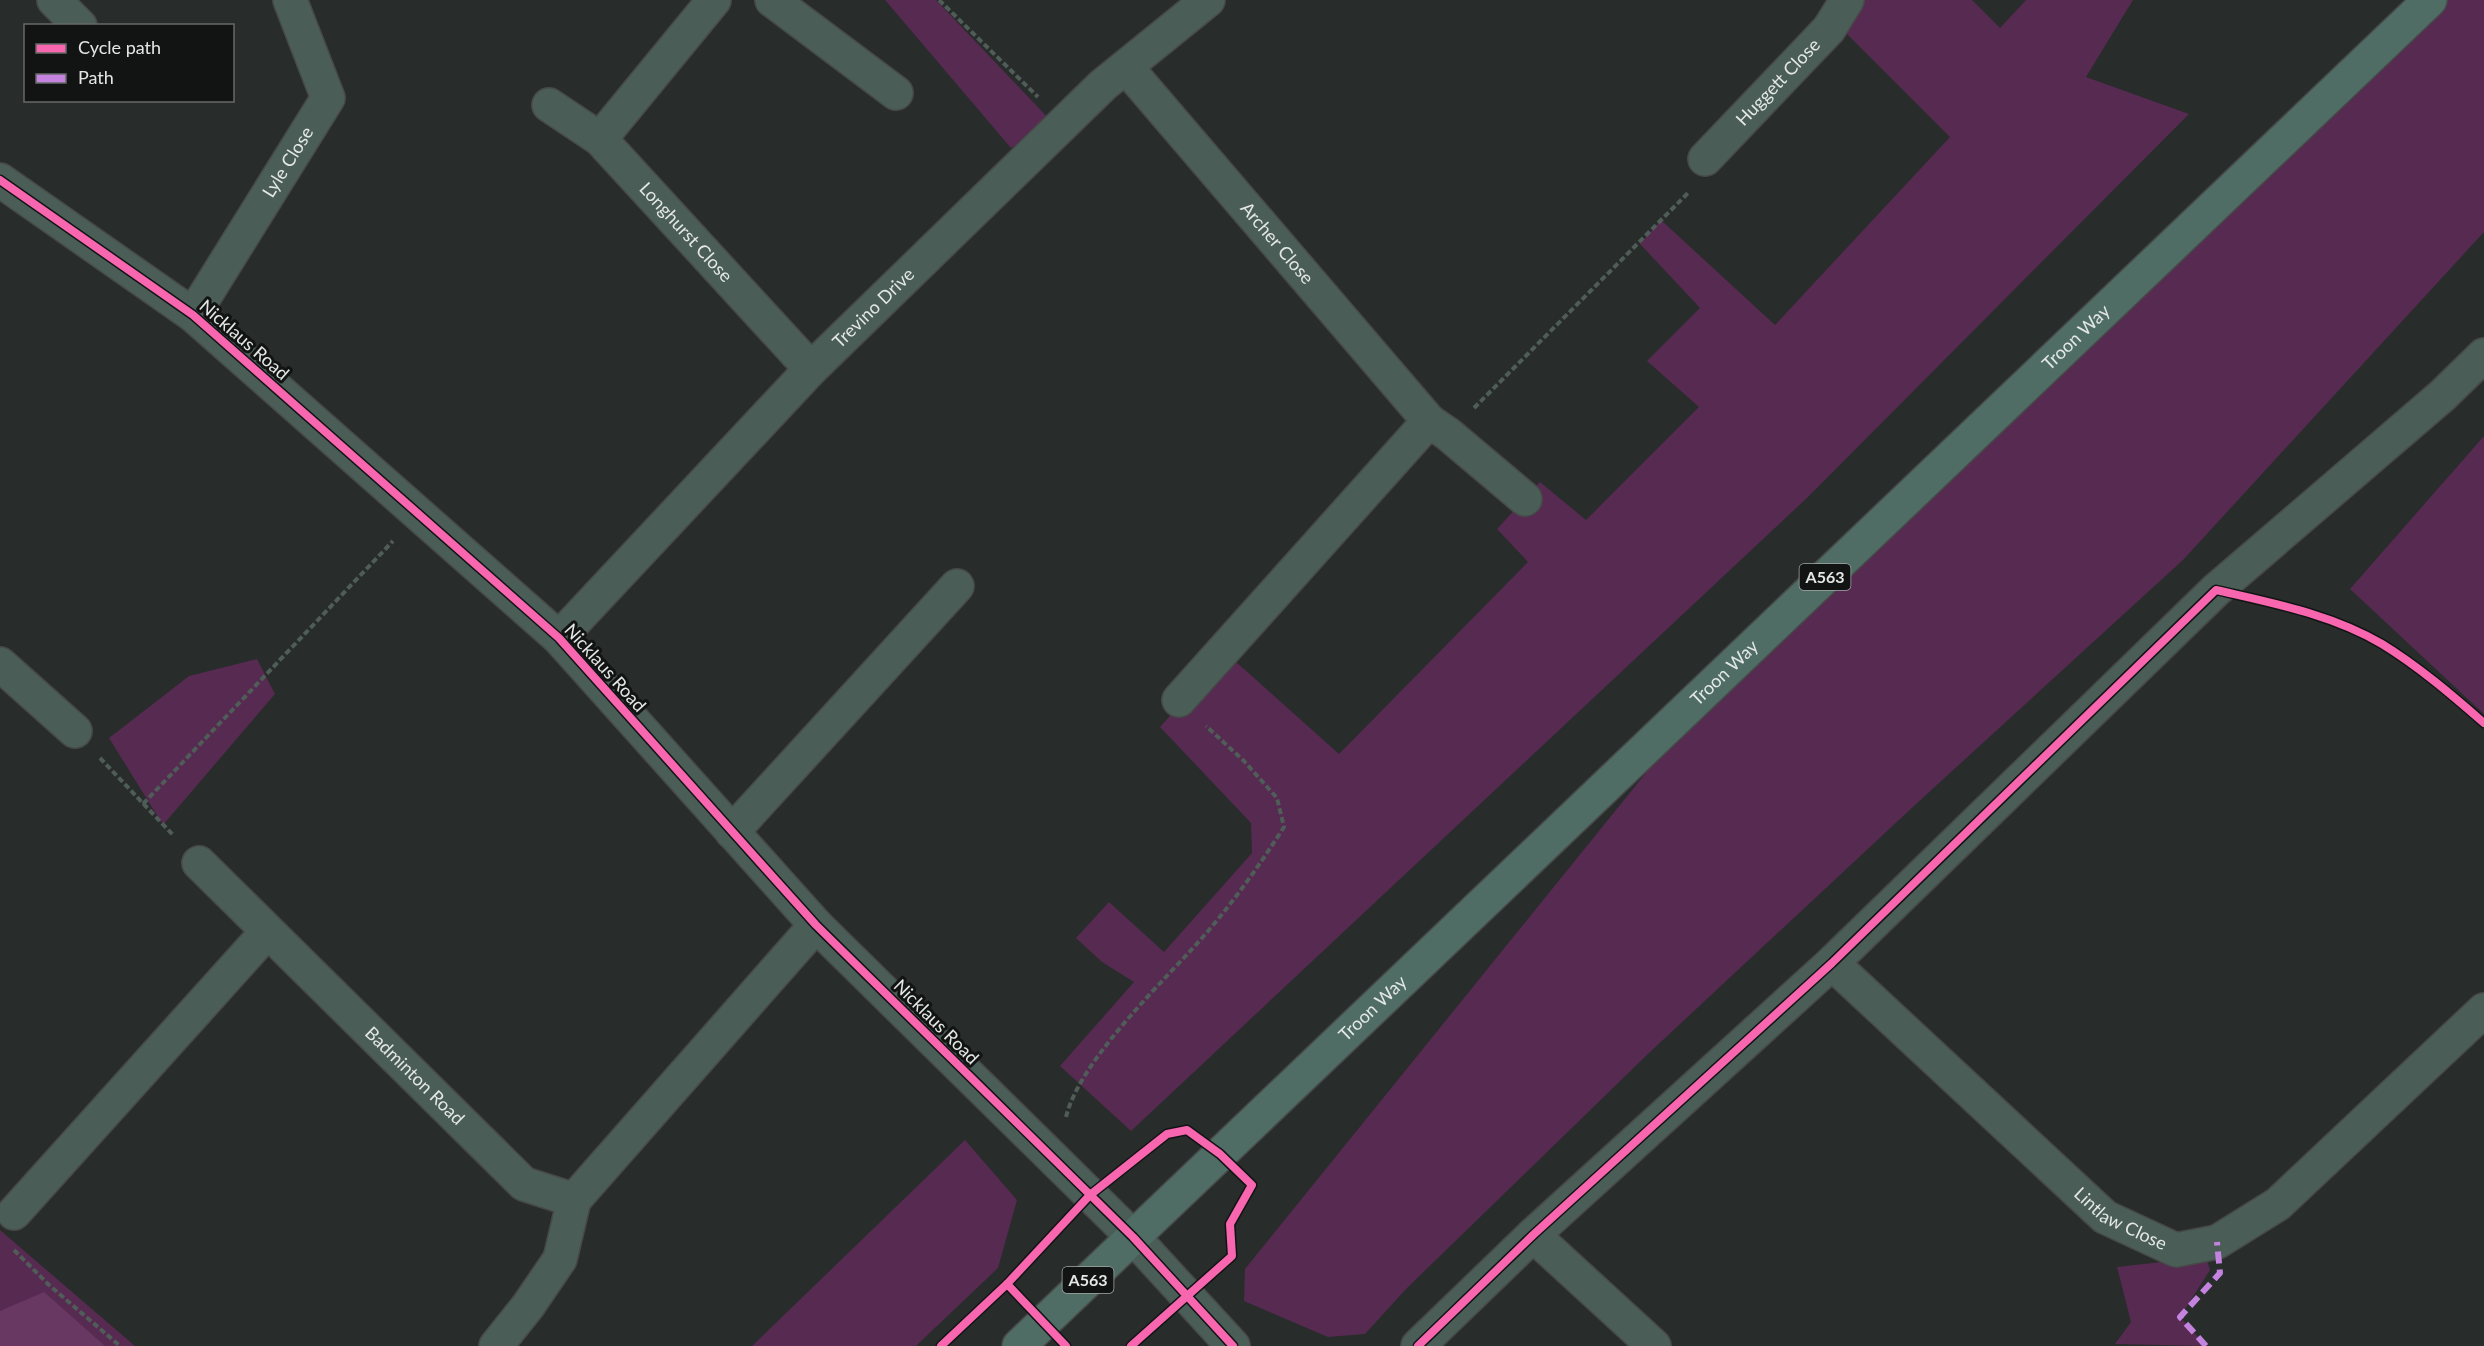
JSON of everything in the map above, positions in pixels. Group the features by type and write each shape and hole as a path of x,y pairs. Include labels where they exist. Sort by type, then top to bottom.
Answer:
{"highway":[{"name":"Troon Way","path":"1018,1346 2430,0"}],"street":[{"path":"54,0 78,24"},
{"name":"Lyle Close","path":"193,315 327,98 290,0"},
{"path":"600,139 714,0"},
{"path":"771,0 896,93"},
{"name":"Trevino Drive","path":"559,638 811,369 1103,85 1208,0"},
{"name":"Huggett Close","path":"1704,159 1829,29 1847,0"},
{"name":"Archer Close","path":"1126,67 1439,428 1525,499"},
{"name":"Longhurst Close","path":"549,105 600,139 811,369"},
{"name":"Nicklaus Road","path":"0,180 193,315 559,638 816,925 1133,1237 1233,1346"},
{"path":"1418,1346 1533,1235 1832,963 2216,590 2444,395 2484,355"},
{"path":"1179,700 1439,428"},
{"path":"732,832 957,585"},
{"path":"4,677 75,731"},
{"name":"Badminton Road","path":"199,863 524,1184 574,1200"},
{"path":"496,1346 528,1306 560,1259 574,1200 816,925"},
{"path":"14,1213 267,932"},
{"name":"Lintlaw Close","path":"1832,963 2105,1217 2176,1250 2217,1242 2278,1204 2484,1010"},
{"path":"1533,1235 1654,1346"}],"path":[{"path":"939,0 1064,123"},
{"path":"1439,428 1701,179 1704,159"},
{"path":"143,804 418,514"},
{"path":"1055,1160 1069,1104 1097,1056 1210,930 1253,876 1284,827 1277,798 1244,762 1179,700"},
{"path":"75,731 199,863"},
{"path":"7,1245 49,1285 120,1346"}],"shaded area":[{"path":"885,0 936,0 1053,123 1011,148"},
{"path":"1850,0 1972,0 2000,28 2026,0 2133,0 2086,77 2189,114 1808,497 1131,1131 1060,1066 1134,982 1102,962 1076,938 1109,902 1164,952 1252,853 1251,823 1160,727 1226,653 1339,754 1528,562 1497,529 1540,482 1586,520 1699,407 1647,361 1700,308 1640,244 1661,220 1775,325 1950,137 1837,24"},
{"path":"2448,0 2484,0 2484,232 2183,560 1649,1053 1406,1289 1365,1334 1328,1337 1244,1301 1245,1269 1666,748"},
{"path":"2484,436 2484,714 2350,589"},
{"path":"257,659 275,694 163,825 109,738 189,676"},
{"path":"965,1140 1017,1200 998,1268 916,1346 752,1346"},
{"path":"0,1230 135,1346 0,1346"},
{"path":"2206,1257 2210,1270 2180,1317 2206,1346 2115,1344 2131,1322 2117,1267"},
{"path":"44,1292 105,1346 0,1346 0,1311"}],"marked path":[{"path":"2206,1346 2180,1317 2220,1273 2217,1242"}],"cycle path":[{"path":"0,180 193,315 559,638 816,925 1133,1237 1233,1346"},
{"path":"1418,1346 1533,1235 1832,963 2216,590 2322,617 2363,634 2409,662 2484,723"},
{"path":"1066,1346 1007,1284 1090,1195 1167,1134 1187,1130 1220,1154 1252,1185 1230,1224 1232,1256 1131,1346"},
{"path":"941,1346 1007,1284"}]}
